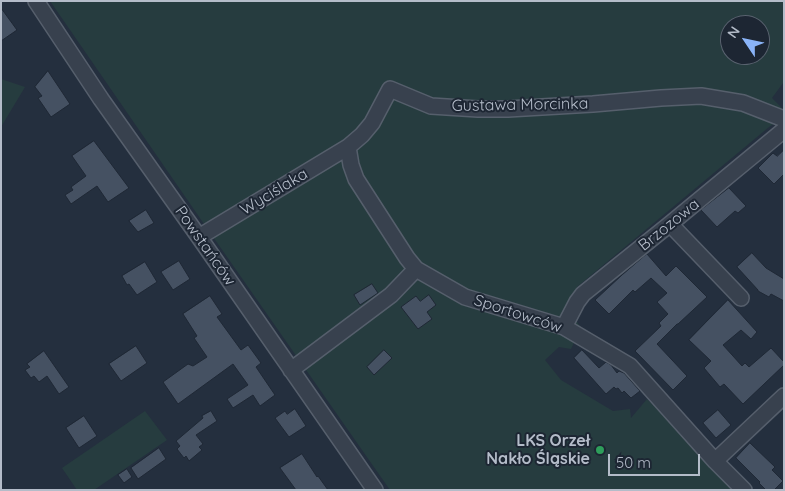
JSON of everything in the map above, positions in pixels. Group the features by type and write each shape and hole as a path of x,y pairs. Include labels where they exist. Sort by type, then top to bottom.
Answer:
{"street":[{"name":"Powstańców","path":"36,1 101,99 375,490"},
{"name":"Gustawa Morcinka","path":"348,147 372,123 390,89 431,106 478,109 508,109 701,96 743,102 784,119"},
{"name":"Brzozowa","path":"564,327 583,294 784,130"},
{"name":"Wyciślaka","path":"199,237 348,147"},
{"path":"292,370 391,295 416,269 356,179 348,147"},
{"path":"670,224 741,298"},
{"name":"Sportowców","path":"416,269 465,297 564,327 630,366 715,461 744,490"},
{"path":"715,461 784,396"}],"green space":[{"path":"50,1 784,1 784,83 772,98 784,110 784,117 769,127 577,287 568,307 581,328 571,349 559,347 545,360 561,380 613,411 630,409 631,418 647,399 736,490 390,490"},
{"path":"1,79 25,87 1,127"},
{"path":"145,411 167,440 94,490 77,490 62,468"}],"building":[{"path":"1,8 17,30 1,41"},
{"path":"48,71 70,104 51,117 38,98 42,96 35,87"},
{"path":"94,141 129,188 108,202 97,186 71,204 65,195 73,190 71,187 86,176 72,156"},
{"path":"784,150 784,174 774,184 758,168 773,153 777,156"},
{"path":"729,188 746,206 738,213 735,211 717,227 701,210"},
{"path":"146,210 154,223 138,232 129,221"},
{"path":"752,253 766,268 784,279 784,301 771,294 769,297 758,291 737,267"},
{"path":"647,254 666,276 676,266 707,297 657,344 687,376 673,390 635,351 661,326 659,323 668,314 657,302 667,293 651,278 635,292 633,290 609,314 595,300"},
{"path":"179,261 190,279 173,290 161,272"},
{"path":"145,262 157,282 137,295 129,284 127,285 122,276"},
{"path":"372,284 378,293 360,305 354,295"},
{"path":"429,295 436,305 427,312 432,319 418,329 401,307 416,296 420,301"},
{"path":"210,296 222,314 217,317 241,350 248,345 261,363 256,367 275,395 260,406 253,395 233,408 227,399 248,385 233,364 178,404 163,382 188,364 193,366 207,357 194,338 197,336 183,314"},
{"path":"728,300 757,332 751,339 741,330 723,345 742,366 745,363 749,367 771,348 784,362 784,365 743,404 724,384 720,387 704,368 711,361 689,340"},
{"path":"136,346 147,363 121,381 109,364"},
{"path":"384,350 392,358 374,375 367,367"},
{"path":"582,350 599,368 606,362 617,373 619,371 624,373 640,391 631,398 624,391 622,393 618,388 614,387 606,394 574,358"},
{"path":"44,351 69,387 59,394 47,376 39,382 34,376 31,378 25,370 30,367 27,364"},
{"path":"295,409 306,426 289,437 275,418 285,411 287,414"},
{"path":"718,410 731,425 716,438 703,423"},
{"path":"211,411 217,421 196,435 203,444 199,447 202,450 189,461 177,449 180,446 176,441 203,418 202,416"},
{"path":"84,416 97,436 79,448 66,428"},
{"path":"750,443 775,467 772,470 783,481 774,490 766,490 736,458"},
{"path":"159,448 166,459 138,479 131,468"},
{"path":"302,454 328,490 296,490 280,468"},
{"path":"127,469 132,477 124,483 118,475"}],"place":[{"name":"LKS Orzeł Nakło Śląskie","path":"600,450"}]}
